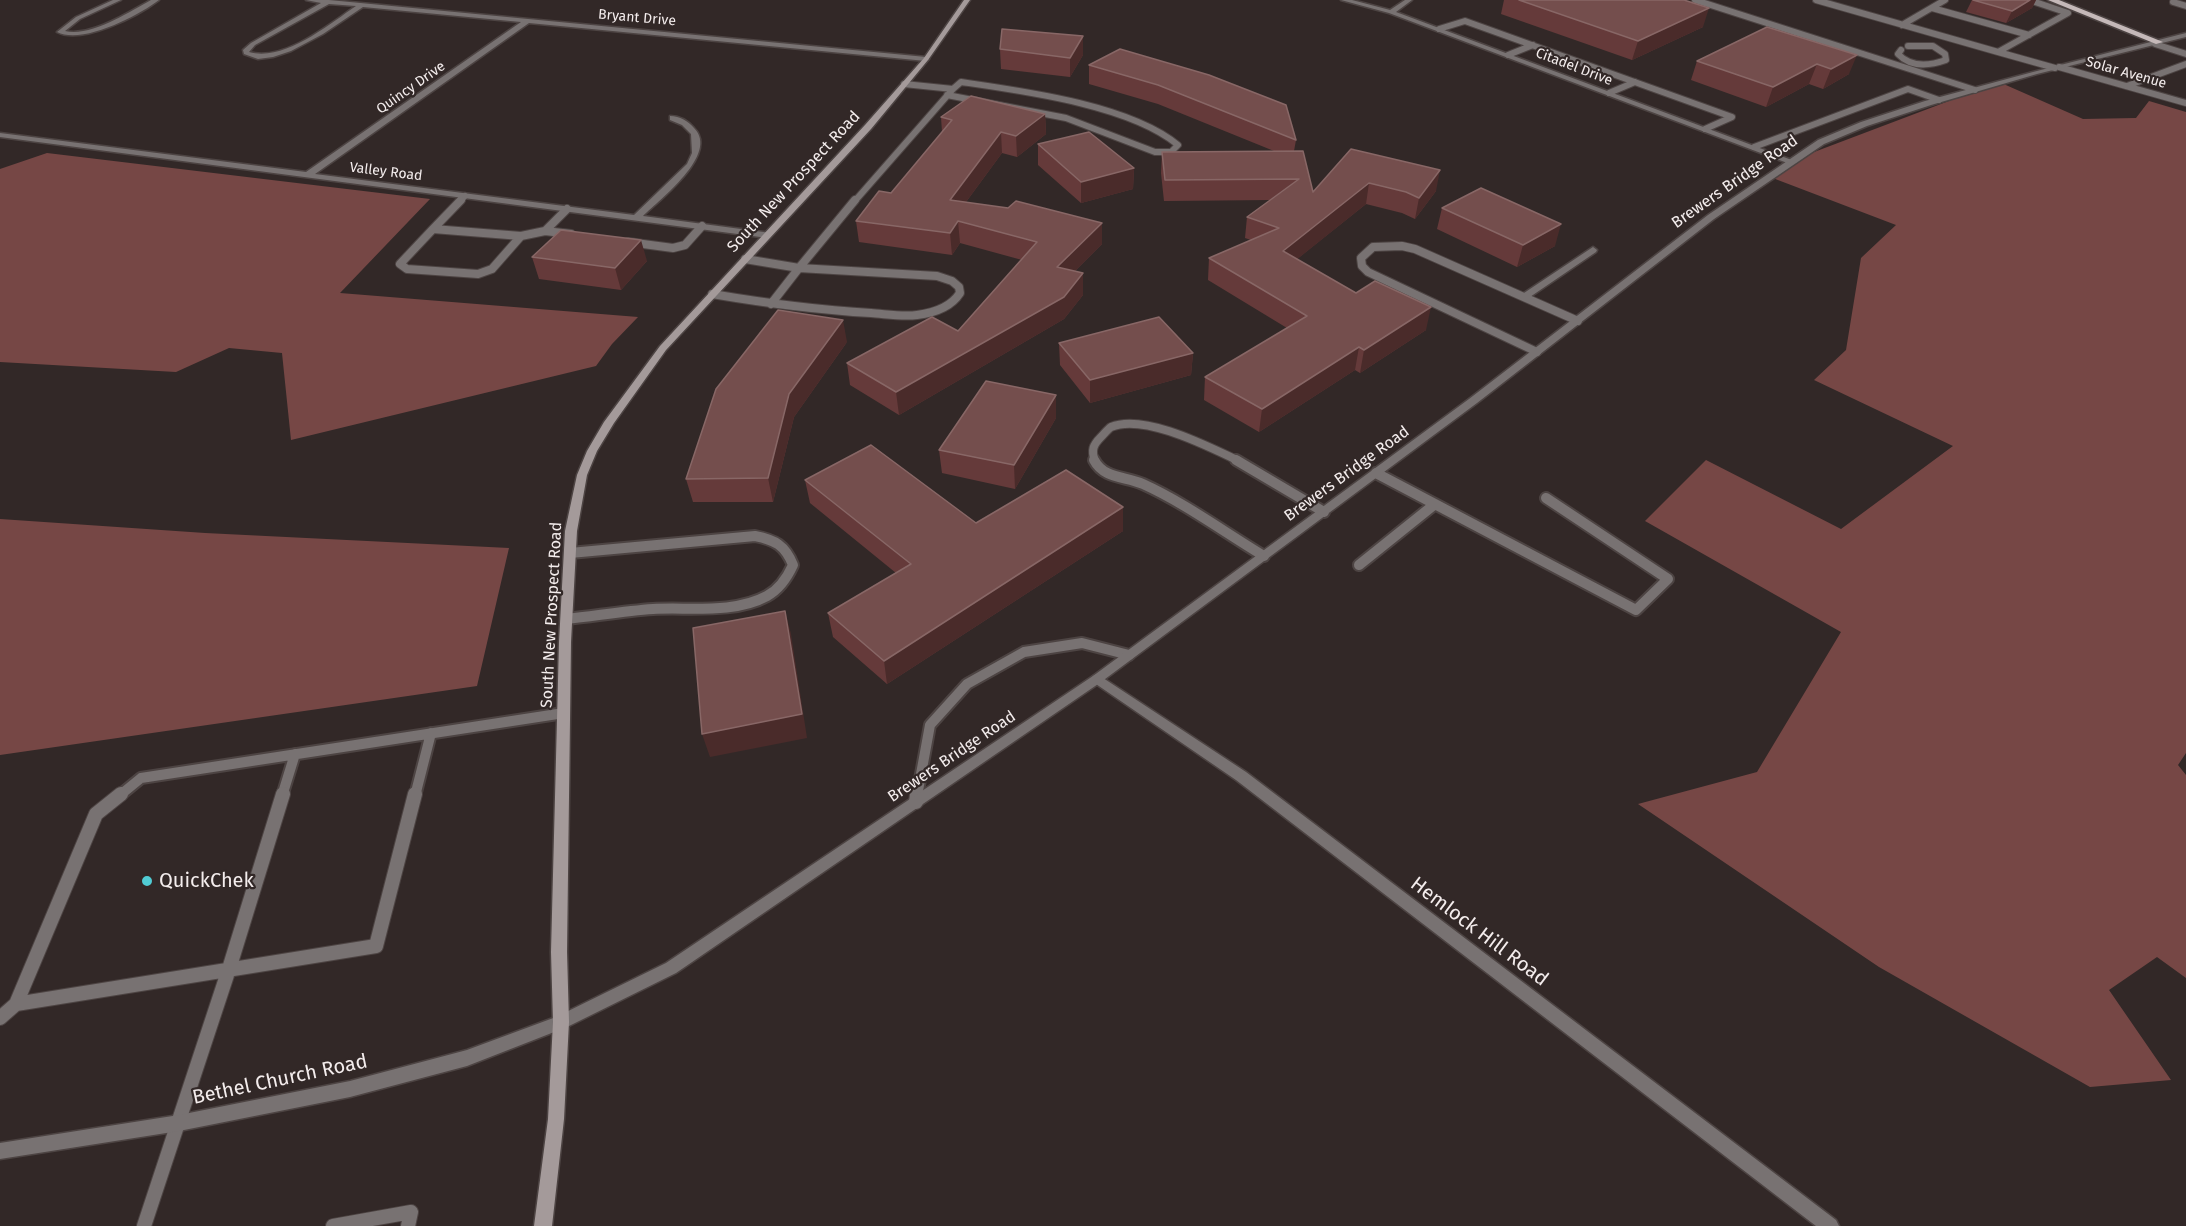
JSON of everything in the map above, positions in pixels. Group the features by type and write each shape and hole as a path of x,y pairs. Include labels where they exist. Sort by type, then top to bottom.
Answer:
{"main road":[{"name":"South New Prospect Road","path":"543,1226 556,1119 561,1022 559,952 566,619 571,531 582,475 592,451 609,422 663,348 868,127 926,59 967,0"},
{"path":"2052,0 2157,43"}],"street":[{"path":"118,0 78,18 60,32 85,33 156,0"},
{"name":"Bryant Drive","path":"309,0 926,59"},
{"name":"Citadel Drive","path":"1344,0 1390,12 1438,29 1793,162"},
{"path":"1390,12 1409,0"},
{"path":"329,1 253,44 246,50 246,53 262,57 282,53 361,6"},
{"name":"Quincy Drive","path":"306,176 529,20"},
{"name":"Brewers Bridge Road","path":"561,1022 671,968 1096,680 1537,352 1711,217 1821,142 1864,124 1939,100 2186,35"},
{"path":"636,218 685,171 696,153 695,133 685,123 673,118"},
{"name":"Valley Road","path":"0,135 768,235"},
{"path":"1524,297 1593,250"},
{"name":"Hemlock Hill Road","path":"1096,680 1241,776 1830,1226"},
{"name":"Bethel Church Road","path":"0,1151 178,1123 350,1089 467,1058 561,1022"}],"lane":[{"path":"1695,0 1975,90"},
{"name":"Solar Avenue","path":"1816,0 2186,102"},
{"path":"1902,25 1945,0"},
{"path":"1998,52 2068,13 2029,0"},
{"path":"2173,2 2186,6"},
{"path":"1932,8 2028,35"},
{"path":"1438,29 1465,21 1732,117 1705,129"},
{"path":"1908,46 1933,46 1949,38"},
{"path":"2157,43 2186,54"},
{"path":"1508,55 1533,45"},
{"path":"1900,50 1898,54 1901,58 1911,62 1925,65 1946,60 1945,54 1933,46"},
{"path":"2127,86 2186,64"},
{"path":"771,304 816,245 950,92 961,81 1073,102 1140,124 1174,139 1178,145 1171,152 1155,152 1066,118 950,92 904,84"},
{"path":"1609,93 1635,82"},
{"path":"1754,147 1908,89 1939,100"},
{"path":"465,196 400,264 407,269 478,274 492,269 521,237"},
{"path":"545,231 567,209"},
{"path":"615,240 673,248 685,245 702,226"},
{"path":"433,229 521,237 545,231 580,235"},
{"path":"1537,352 1368,272 1362,266 1361,258 1373,247 1402,246 1415,249 1578,321"},
{"path":"712,294 771,304 844,312 916,315 949,307 957,299 959,291 957,284 950,279 937,276 799,268 745,259"},
{"path":"1264,556 1142,483 1102,471 1093,457 1092,448 1095,440 1103,433 1126,423 1143,423 1172,431 1254,468 1324,512"},
{"path":"1376,473 1636,610 1668,579 1546,498"},
{"path":"1359,566 1435,504"},
{"path":"566,619 650,609 746,603 764,598 778,588 788,577 793,565 789,553 778,540 755,536 570,553"},
{"path":"916,802 930,725 967,684 1024,652 1082,643 1129,656"},
{"path":"0,1018 16,1004 96,814 141,778 564,713"},
{"path":"16,1004 376,945 431,734"},
{"path":"144,1226 229,969 296,754"},
{"path":"333,1226 411,1212 408,1226"}],"shaded area":[{"path":"1999,82 2083,119 2136,118 2149,101 2186,112 2186,753 2178,765 2186,775 2186,978 2157,957 2109,990 2171,1080 2090,1087 1879,967 1638,804 1757,772 1841,632 1645,521 1706,460 1841,529 1953,446 1814,380 1846,350 1861,258 1896,225 1770,177 1793,160"},
{"path":"47,153 430,199 340,293 638,317 612,344 596,366 291,440 282,353 229,348 176,372 0,362 0,169"},
{"path":"0,519 205,533 509,548 477,686 0,755"}],"building":[{"path":"1519,0 1684,0 1709,8 1638,41"},
{"path":"1973,0 2030,0 2012,11"},
{"path":"1767,27 1857,55 1831,69 1817,64 1773,87 1697,61"},
{"path":"1002,29 1083,36 1070,58 1000,49"},
{"path":"1120,49 1209,75 1286,105 1296,140 1158,85 1089,65"},
{"path":"971,96 1045,114 1016,136 1001,132 950,200 1008,208 1016,201 1102,223 1057,267 1083,273 1064,297 896,392 847,363 932,317 958,331 1037,242 958,221 950,233 856,221 879,191 891,193 952,120 941,117"},
{"path":"1089,132 1134,168 1081,182 1038,144"},
{"path":"1351,149 1440,170 1419,198 1406,192 1369,183 1283,251 1356,293 1375,281 1431,307 1364,350 1359,347 1262,409 1205,377 1307,316 1209,258 1279,228 1247,217 1299,179 1165,180 1162,152 1303,151 1313,192"},
{"path":"1481,188 1561,224 1523,245 1442,208"},
{"path":"561,230 641,240 615,268 532,257"},
{"path":"778,310 843,320 789,394 768,478 686,479 716,389"},
{"path":"1159,317 1193,353 1090,380 1059,343"},
{"path":"986,381 1056,395 1014,465 939,450"},
{"path":"871,445 976,523 1066,470 1123,507 884,661 828,613 911,564 805,480"},
{"path":"785,611 802,714 702,734 693,628"}],"place":[{"name":"QuickChek","path":"147,881"}]}
